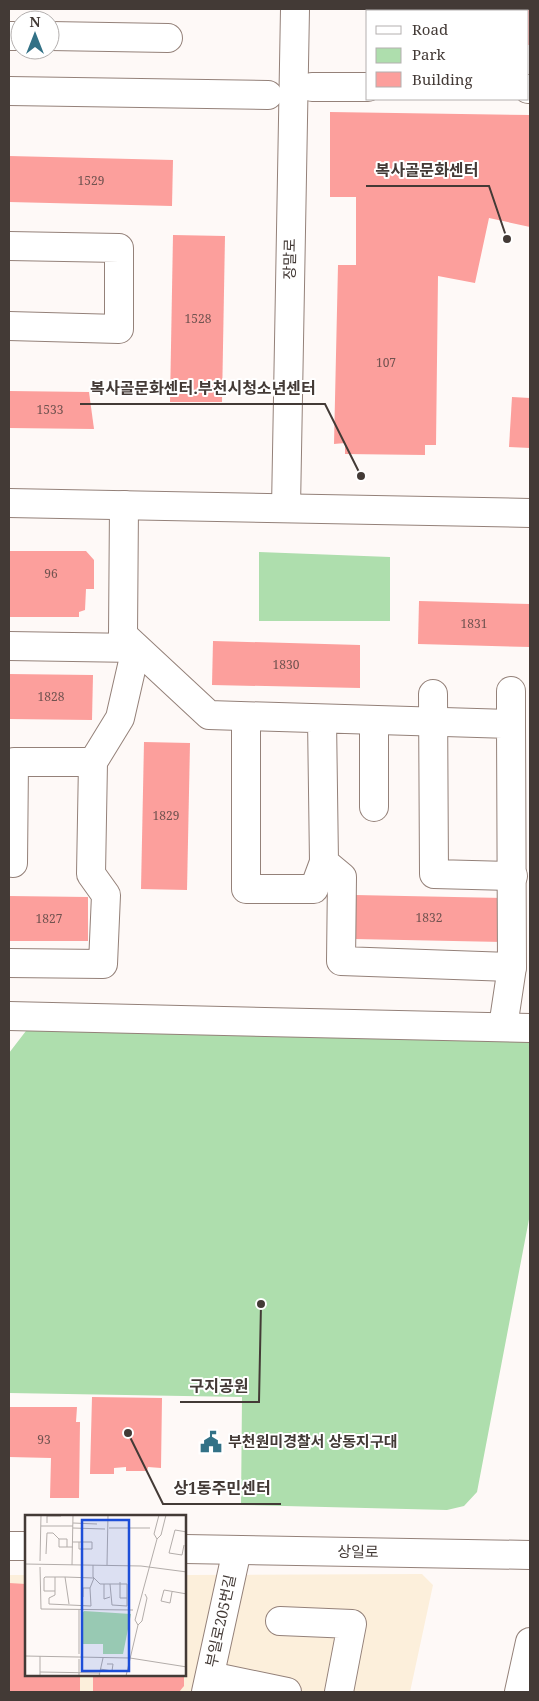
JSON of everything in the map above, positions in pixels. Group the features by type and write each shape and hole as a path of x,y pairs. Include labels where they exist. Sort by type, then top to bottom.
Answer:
{"street":[{"name":"장말로","path":"286,508 295,9"},
{"path":"60,36 168,38"},
{"path":"312,87 366,88"},
{"path":"9,91 268,95"},
{"path":"9,246 119,248 119,329 9,326"},
{"path":"9,503 530,513"},
{"path":"124,505 123,635 209,716 511,724"},
{"path":"9,646 136,648"},
{"path":"9,963 103,964 106,896 91,874 93,762 120,718 136,648"},
{"path":"502,1027 512,967 511,691"},
{"path":"433,694 434,874 512,876"},
{"path":"246,717 246,889 314,889 324,862 322,719"},
{"path":"374,720 374,807"},
{"path":"13,864 14,762 93,762"},
{"path":"324,862 342,877 341,961 512,967"},
{"path":"9,1016 530,1028"},
{"path":"9,1546 25,1546"},
{"name":"상일로","path":"186,1549 530,1555"},
{"name":"부일로205번길","path":"208,1684 237,1550"},
{"path":"280,1621 352,1624 339,1692"},
{"path":"519,1692 530,1642"},
{"path":"208,1684 287,1692"}],"shaded area":[{"path":"422,1574 433,1585 410,1692 9,1692 9,1575 25,1575 25,1676 186,1676 186,1575"}],"green space":[{"path":"259,552 390,557 390,621 259,621"},
{"path":"29,1027 530,1040 530,1214 477,1492 464,1506 447,1510 241,1505 242,1397 9,1393 9,1053"}],"building":[{"path":"530,9 530,45 529,10 485,10"},
{"path":"330,112 530,115 530,227 489,218 475,283 438,276 436,445 425,445 425,455 345,454 345,443 334,444 338,265 356,265 356,197 330,197"},
{"path":"9,156 173,160 172,206 9,202"},
{"path":"173,235 225,236 222,402 170,402"},
{"path":"9,391 89,392 94,429 9,428"},
{"path":"512,397 530,398 530,448 509,447"},
{"path":"9,551 86,551 94,560 94,589 86,589 85,610 79,612 79,617 9,617"},
{"path":"419,601 530,604 530,647 418,644"},
{"path":"213,641 360,645 360,688 212,685"},
{"path":"9,674 93,675 92,720 9,719"},
{"path":"144,742 190,743 187,890 141,889"},
{"path":"355,895 504,898 503,942 354,939"},
{"path":"9,896 88,897 88,941 9,941"},
{"path":"92,1397 162,1398 161,1468 148,1467 147,1471 126,1471 126,1467 114,1468 114,1474 90,1474"},
{"path":"9,1407 77,1407 76,1422 80,1422 79,1498 50,1498 51,1458 9,1457"},
{"path":"9,1583 25,1584 25,1676 80,1676 80,1692 9,1692"},
{"path":"93,1676 184,1676 184,1686 179,1692 93,1692"}],"place":[{"name":"복사골문화센터","path":"507,239"},
{"name":"복사골문화센터.부천시청소년센터","path":"361,476"},
{"name":"구지공원","path":"261,1304"},
{"name":"상1동주민센터","path":"128,1433"},
{"name":"부천원미경찰서 상동지구대","path":"211,1442"}]}
